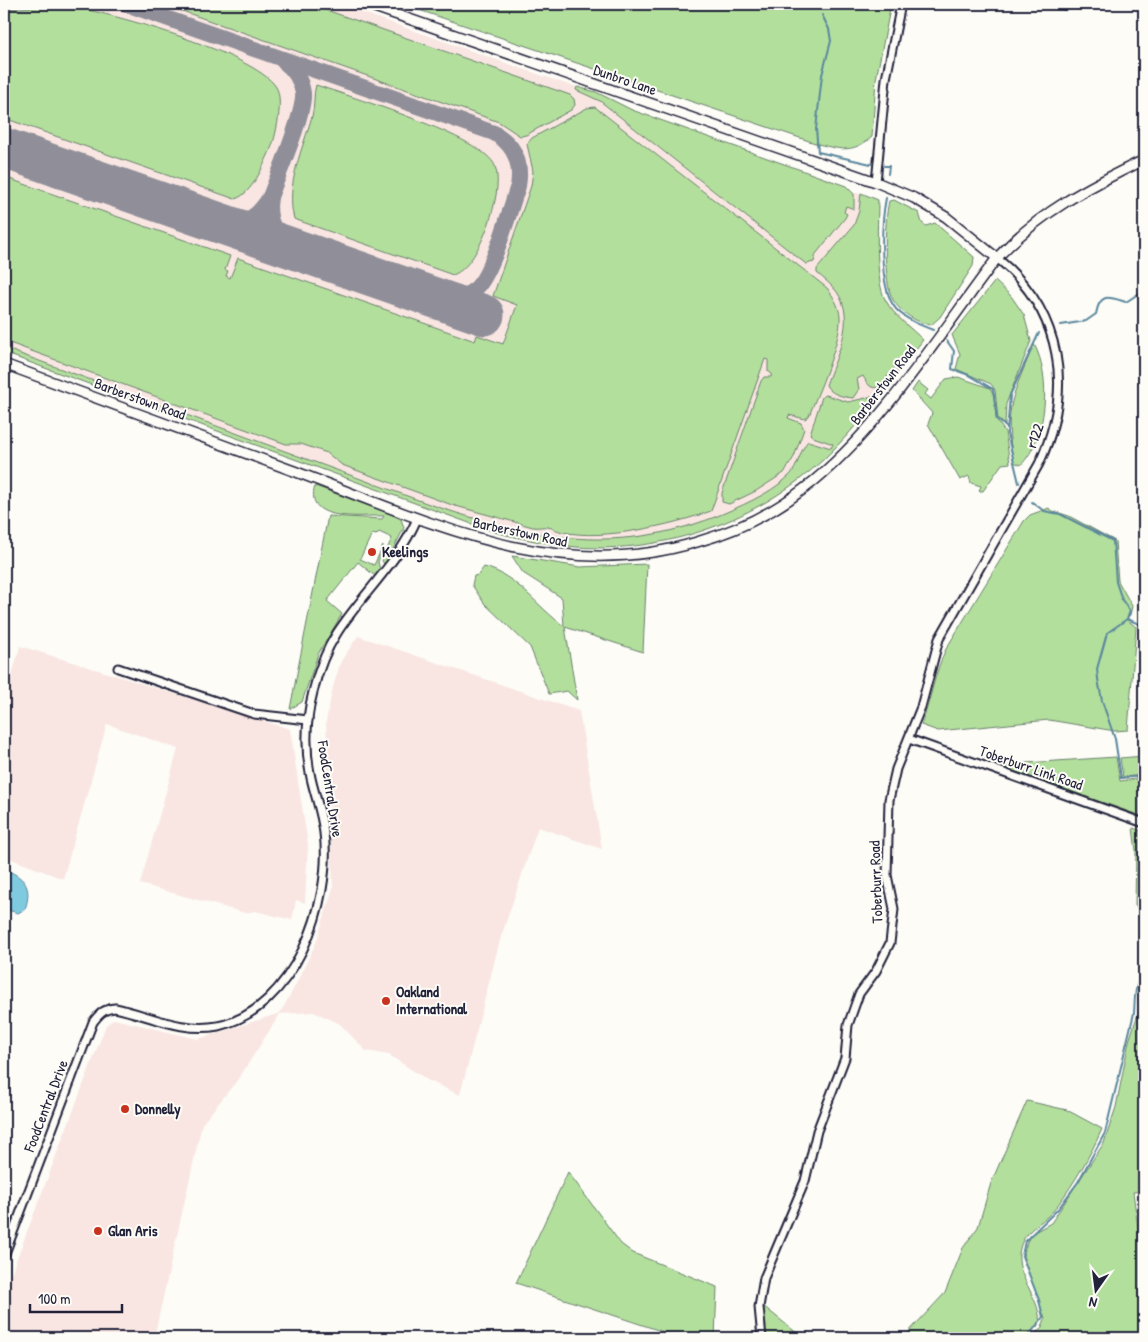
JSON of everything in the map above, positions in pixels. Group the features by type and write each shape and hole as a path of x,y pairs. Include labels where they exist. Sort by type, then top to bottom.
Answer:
{"main road":[{"name":"Dunbro Lane","path":"366,4 876,182 914,198 946,217 997,258"},
{"name":"Barberstown Road","path":"4,364 467,535 523,550 578,557 610,557 666,551 733,530 783,504 804,489 852,446 935,342 997,258 1019,236 1047,214 1084,190 1144,160"}],"street":[{"path":"876,182 886,79 901,4"},
{"name":"r122","path":"950,619 1039,464 1050,441 1056,415 1059,388 1057,358 1051,332 1042,311 1023,282 997,258"},
{"name":"FoodCentral Drive","path":"4,1256 93,1022 100,1013 106,1009 115,1008 188,1027 218,1026 240,1018 259,1005 285,980 297,962 316,917 324,874 325,834 311,777 307,747 308,720 315,683 330,644 402,549 417,518"},
{"name":"Toberburr Road","path":"762,1338 759,1307 764,1278 805,1181 817,1131 845,1058 848,1025 859,994 876,971 890,943 894,909 887,874 889,800 896,769 921,707 932,658 950,619"},
{"path":"118,668 254,714 308,720"},
{"name":"Toberburr Link Road","path":"909,739 1144,823"}],"shaded area":[{"path":"4,4 338,4 563,83 596,92 632,110 846,186 853,193 861,193 878,200 878,253 882,294 894,311 923,340 848,436 796,483 766,503 706,530 664,541 619,547 578,547 534,542 494,532 4,353"},
{"path":"358,636 579,711 602,849 538,827 500,940 460,1095 429,1081 389,1055 366,1051 340,1024 328,1018 313,1012 280,1014 239,1078 202,1124 154,1338 4,1338 4,1292 106,1025 114,1019 198,1039 280,1013 293,990 316,943 333,888 326,721 341,661"},
{"path":"20,646 290,729 308,845 305,903 296,900 292,920 255,911 245,913 140,884 178,749 107,724 63,879 4,856 4,705"}],"green space":[{"path":"162,4 309,4 570,95 574,99 575,105 571,110 526,135 520,136 499,122"},
{"path":"401,4 891,4 876,79 872,137 859,146 840,149 818,144"},
{"path":"61,5 142,24 210,47 262,74 276,87 279,109 275,137 260,171 247,192 235,199 4,118 4,9"},
{"path":"316,85 384,108 442,131 486,155 495,166 497,187 489,223 476,253 459,271 453,275 294,219 292,206 293,180 312,116"},
{"path":"577,87 596,92 632,110 846,186 854,194 854,209 846,206 844,212 847,214 845,218 816,254 814,262 806,264 600,101 576,90"},
{"path":"595,107 827,288 838,309 840,326 837,338 829,366 809,416 805,419 789,415 788,418 801,423 804,429 794,457 784,473 756,491 729,504 722,502 722,493 761,381 764,377 771,377 772,374 768,371 768,360 765,359 711,511 638,530 618,533 580,534 561,532 548,527 533,527 452,505 342,465 327,453 301,444 286,444 4,341 4,177 230,256 225,270 228,271 226,276 230,278 238,258 475,341 477,335 503,344 517,305 493,296 531,186 533,171 527,144 532,138 587,108"},
{"path":"861,193 878,200 878,267 882,292 889,306 898,317 923,340 851,431 824,459 798,481 740,515 709,528 677,538 643,545 610,548 576,547 494,532 4,353 4,348 466,516 502,526 571,538 606,539 641,536 677,529 715,517 743,505 772,489 792,473 808,441 831,448 833,444 813,437 810,434 822,397 826,395 848,402 875,396 914,349 911,347 879,387 871,387 863,376 857,379 859,389 853,398 834,393 826,385 843,338 845,315 843,303 837,292 817,273 817,269 854,225 859,211"},
{"path":"894,200 919,213 922,223 926,226 935,223 974,257 973,266 940,317 931,325 920,322 905,313 896,305 890,292 887,280 885,237 889,201"},
{"path":"995,281 1011,296 1024,315 1031,341 1006,404 1005,425 998,419 995,390 991,384 956,369 960,354 952,335"},
{"path":"1034,344 1040,358 1043,373 1044,407 1037,439 1021,465 1014,462 1009,428 1010,414 1016,389"},
{"path":"958,377 990,388 994,395 996,419 1005,432 1010,463 1002,464 983,491 979,491 981,486 971,483 969,476 960,480 928,424 932,413 912,391 918,382 928,390 925,394 931,399 946,379"},
{"path":"315,486 401,519 404,528 385,565 382,561 392,538 379,532 376,535 372,534 360,559 374,565 383,546 378,562 380,570 375,576 358,562 327,601 342,614 318,654 302,702 290,709 328,516 382,519 384,516 351,516 327,512 318,507 314,498"},
{"path":"1049,508 1069,516 1115,541 1118,581 1132,606 1130,615 1126,619 1136,627 1128,730 1115,731 1049,720 938,731 921,725 938,668 946,649 1024,521 1030,515"},
{"path":"512,556 580,567 647,564 643,652 565,627 577,700 567,691 549,694 530,647 484,603 472,585 474,576 478,575 484,567 496,571 517,584 564,626 562,598 523,573"},
{"path":"1144,756 1144,775 1123,777 1120,758"},
{"path":"1116,757 1120,781 1144,778 1144,817 996,765"},
{"path":"1133,828 1144,832 1144,914 1135,906 1136,851"},
{"path":"1144,980 1144,1191 1133,1192 1139,1235 1144,1234 1144,1338 1029,1338 1041,1329 1045,1319 1023,1256 1027,1242 1031,1234 1051,1223 1104,1143 1116,1107 1129,1041 1140,1008 1140,990"},
{"path":"1027,1101 1067,1110 1102,1129 1082,1169 1064,1197 1052,1212 1028,1233 1021,1246 1019,1264 1037,1307 1039,1325 1023,1338 903,1338 945,1293 963,1248 978,1227 991,1183"},
{"path":"568,1172 621,1244 633,1253 717,1287 715,1338 682,1338 516,1283"},
{"path":"762,1305 803,1338 765,1338"}],"water":[{"path":"4,869 22,879 27,888 28,894 25,909 18,913 4,909"}],"waterway":[{"path":"823,9 824,4"},
{"path":"1019,4 1068,10 1080,4"},
{"path":"822,15 829,29 831,41 822,75 816,129 818,152 871,164"},
{"path":"884,166 889,166 888,174"},
{"path":"886,198 882,255 886,286 890,299 896,309 904,316 933,330"},
{"path":"1061,325 1086,321 1096,314 1103,299 1110,298 1126,302 1144,290"},
{"path":"1019,483 1007,433 1010,395 1039,333"},
{"path":"947,341 954,351 952,369 969,375 993,389 997,419 1007,428"},
{"path":"1032,502 1044,511 1060,514 1113,541 1116,582 1122,600 1130,611 1127,619 1107,633 1097,669 1098,679 1102,701 1115,739 1121,778 1144,776"},
{"path":"1127,619 1144,626"},
{"path":"1027,1338 1043,1317 1039,1300 1022,1256 1025,1241 1058,1209 1078,1182 1105,1133 1134,1013 1138,981 1144,973"}],"taxiway":[{"path":"126,4 494,133 507,143 518,162 518,186 500,242 487,272 481,283 465,296 449,299 433,297"},
{"path":"283,61 294,71 299,79 303,93 296,129 270,197 269,214 277,233 296,249"},
{"path":"212,220 231,222 246,220 258,212 270,197"}],"runway":[{"path":"4,148 484,315"}],"place":[{"name":"Keelings","path":"372,552"},
{"name":"Oakland International","path":"386,1001"},
{"name":"Donnelly","path":"125,1109"},
{"name":"Glan Aris","path":"98,1231"}]}
